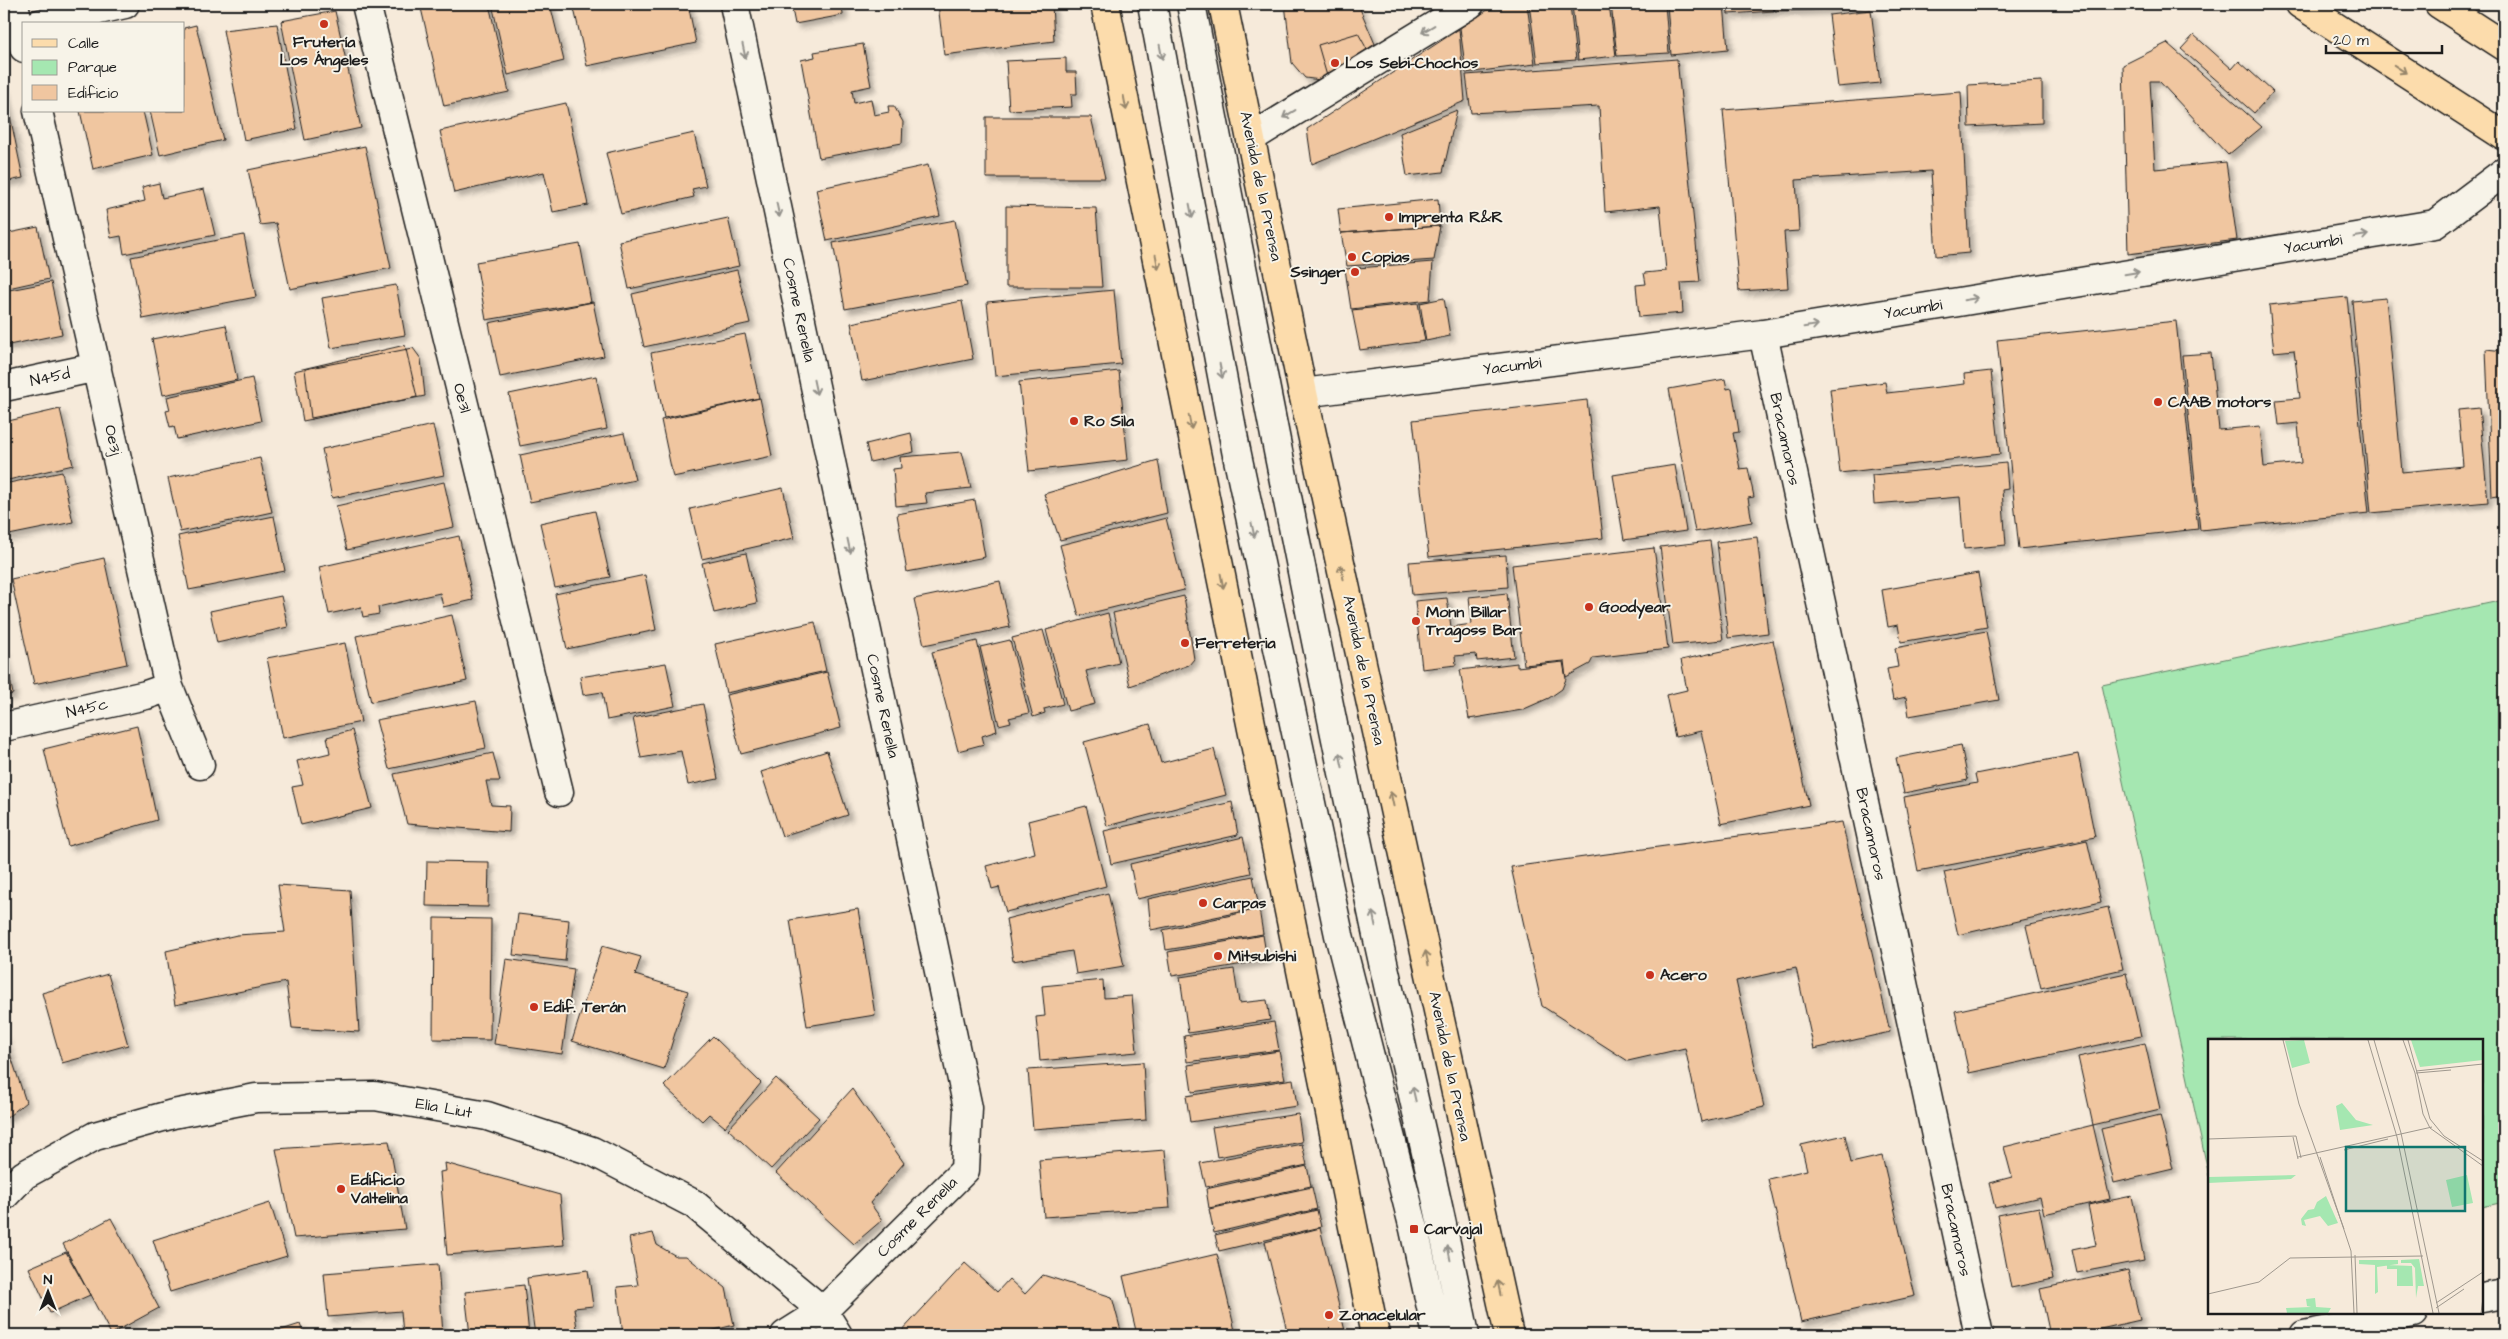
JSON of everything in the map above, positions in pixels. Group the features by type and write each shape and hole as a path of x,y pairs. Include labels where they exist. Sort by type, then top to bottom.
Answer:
{"main road":[{"path":"1105,4 1375,1335"},
{"name":"Avenida de la Prensa","path":"1223,4 1303,393 1509,1335"},
{"path":"2300,4 2504,136"},
{"path":"2439,4 2504,46"}],"street":[{"path":"44,22 125,4"},
{"name":"Oe3l","path":"366,4 558,792"},
{"name":"Cosme Renella","path":"734,4 968,1108 966,1170 823,1311 785,1335"},
{"path":"1152,4 1236,450 1339,935 1414,1229 1437,1335"},
{"path":"1192,4 1282,470 1378,937 1444,1225 1465,1335"},
{"path":"1251,138 1470,4"},
{"name":"Oe3j","path":"38,112 169,687 200,765"},
{"name":"Yacumbi","path":"1303,393 1763,334 2434,224 2504,172"},
{"name":"Bracamoros","path":"1763,334 1979,1335"},
{"name":"N45d","path":"4,387 97,367"},
{"name":"N45c","path":"4,727 146,695 169,687"},
{"name":"Elia Liut","path":"4,1196 24,1176 95,1136 147,1122 256,1098 375,1096 487,1116 592,1151 694,1204 823,1311 838,1335"},
{"path":"2483,1298 2504,1294"},
{"path":"2304,1335 2408,1314"}],"green space":[{"path":"2504,600 2504,1202 2483,1207 2483,1039 2208,1039 2208,1171 2102,685"}],"building":[{"path":"420,4 489,4 509,92 444,106"},
{"path":"492,4 550,4 564,61 508,75"},
{"path":"573,4 688,4 696,43 587,66"},
{"path":"791,4 842,4 843,15 795,24"},
{"path":"938,4 1052,4 1054,41 944,55"},
{"path":"1285,4 1358,4 1375,44 1321,80 1305,78 1292,63"},
{"path":"1497,4 1527,4 1535,64 1466,73 1460,28"},
{"path":"1529,4 1570,4 1576,60 1537,63"},
{"path":"1572,4 1609,4 1616,56 1578,60"},
{"path":"1611,4 1665,4 1669,53 1617,56"},
{"path":"1667,4 1724,4 1728,49 1671,55"},
{"path":"1727,4 1773,4 1774,11 1728,14"},
{"path":"1774,4 1809,4 1810,10 1775,11"},
{"path":"1810,4 1856,4 1856,8 1810,10"},
{"path":"1871,10 1880,83 1838,87 1829,15"},
{"path":"335,11 361,128 305,140 281,21"},
{"path":"277,24 297,129 244,140 223,30"},
{"path":"196,25 223,140 160,155 150,112 185,112 185,28"},
{"path":"1459,29 1465,101 1312,164 1307,129"},
{"name":"Los Sebi-Chochos","path":"1358,33 1368,51 1327,76 1318,45"},
{"path":"2194,35 2232,69 2239,61 2273,92 2254,113 2181,49"},
{"path":"2167,43 2262,127 2228,155 2159,81 2150,81 2155,169 2226,162 2237,240 2128,254 2123,65"},
{"path":"863,44 871,86 852,90 854,103 871,99 874,115 889,112 888,106 894,106 903,122 902,143 819,158 801,60 815,57 814,52"},
{"path":"1066,58 1066,72 1076,72 1077,94 1071,94 1072,107 1009,110 1006,61"},
{"path":"1677,59 1700,282 1681,283 1683,313 1639,317 1636,285 1646,284 1644,273 1666,271 1660,206 1605,212 1599,106 1471,113 1466,75"},
{"path":"2042,81 2042,123 1969,127 1968,85"},
{"path":"4,87 23,178 4,182"},
{"path":"1961,92 1969,253 1936,256 1931,171 1796,180 1799,231 1784,232 1788,288 1739,291 1723,110"},
{"path":"566,103 588,205 553,212 544,172 454,193 440,131"},
{"path":"1457,110 1443,172 1407,176 1400,133"},
{"path":"80,112 143,112 153,155 93,169"},
{"path":"986,117 1091,117 1105,178 986,178"},
{"path":"694,133 706,186 692,189 694,197 621,214 606,153"},
{"path":"365,146 391,268 290,289 276,223 260,225 248,170"},
{"path":"928,165 940,216 827,241 816,189"},
{"path":"159,183 162,198 204,189 215,235 124,254 121,236 111,238 106,210 145,201 142,187"},
{"name":"Imprenta R&R","path":"1438,199 1440,226 1341,233 1338,209"},
{"path":"1006,206 1096,208 1102,287 1006,287"},
{"path":"728,218 739,266 629,289 619,241"},
{"path":"955,220 967,286 845,309 833,243"},
{"path":"1440,226 1434,260 1347,266 1341,233"},
{"path":"38,227 49,279 4,289 4,234"},
{"path":"244,235 256,297 143,319 131,257"},
{"path":"580,244 591,302 486,320 476,262"},
{"path":"1433,262 1430,300 1351,309 1345,269"},
{"path":"737,270 750,323 644,347 632,294"},
{"path":"51,282 62,334 4,346 4,291"},
{"path":"396,285 405,335 331,348 322,298"},
{"path":"1114,290 1121,364 995,376 987,302"},
{"path":"2347,297 2369,513 2200,530 2182,355 2211,353 2219,430 2260,426 2264,467 2301,463 2298,423 2279,425 2276,400 2300,398 2294,350 2274,352 2269,305"},
{"path":"1444,298 1450,336 1426,341 1420,303"},
{"path":"2386,298 2402,472 2463,466 2458,410 2479,408 2488,502 2371,513 2352,301"},
{"path":"962,301 973,359 862,381 851,323"},
{"path":"593,302 604,356 500,377 489,323"},
{"path":"1418,303 1425,341 1360,350 1352,310"},
{"path":"2176,321 2198,529 2019,549 1997,340"},
{"path":"226,325 237,380 163,395 152,339"},
{"path":"745,334 759,398 664,418 651,353"},
{"path":"405,345 417,397 303,421 294,371"},
{"path":"413,348 421,359 425,396 311,418 305,369"},
{"path":"2486,349 2504,351 2504,495 2492,497"},
{"name":"Ro Sila","path":"1119,371 1128,460 1029,471 1019,382"},
{"path":"1991,371 2000,454 1840,473 1830,389 1885,382 1887,393 1965,384 1964,374"},
{"path":"596,376 607,429 520,446 509,394"},
{"path":"252,378 261,421 177,439 174,426 170,427 166,411 170,410 167,397"},
{"path":"1725,379 1727,389 1732,388 1739,432 1733,433 1740,469 1748,468 1754,497 1748,498 1752,522 1695,532 1669,389"},
{"path":"760,398 772,456 673,477 661,420"},
{"path":"1587,400 1603,538 1429,557 1413,420"},
{"path":"60,409 73,465 4,481 4,422"},
{"path":"433,425 444,475 332,498 322,449"},
{"path":"624,433 635,480 530,502 520,455"},
{"path":"911,433 914,452 870,462 866,444"},
{"path":"962,452 971,488 925,493 927,503 896,506 893,469 901,468 900,457"},
{"path":"260,458 272,512 180,532 168,478"},
{"path":"1158,460 1167,513 1060,540 1044,494"},
{"path":"2006,463 2008,489 2002,490 2006,545 1964,549 1960,497 1874,504 1872,475"},
{"path":"1675,465 1686,531 1624,540 1613,475"},
{"path":"62,472 73,522 4,536 4,484"},
{"path":"444,482 454,527 347,550 336,506"},
{"path":"783,488 794,538 702,559 690,509"},
{"path":"975,500 985,557 907,572 897,514"},
{"path":"595,511 610,577 555,588 540,523"},
{"path":"274,516 285,571 189,590 178,536"},
{"path":"1166,518 1184,590 1079,616 1060,545"},
{"path":"459,536 473,600 443,607 440,593 378,607 379,614 363,617 361,607 329,614 319,567"},
{"path":"1757,537 1768,633 1728,638 1717,542"},
{"path":"1710,541 1723,640 1673,645 1660,547"},
{"name":"Goodyear","path":"1654,548 1668,649 1593,658 1590,664 1566,677 1564,661 1524,665 1512,565"},
{"path":"746,553 757,603 714,613 702,563"},
{"path":"1506,555 1508,587 1412,595 1409,562"},
{"path":"104,558 127,664 34,684 11,579"},
{"path":"1978,573 1987,627 1901,642 1898,625 1888,627 1882,590"},
{"path":"645,575 656,630 567,649 555,594"},
{"path":"1000,581 1010,627 924,645 914,599"},
{"path":"1507,593 1514,657 1477,661 1476,654 1455,656 1456,665 1422,669 1415,601 1447,598 1451,627 1472,624 1469,597"},
{"path":"281,596 288,627 217,643 210,611"},
{"path":"1184,596 1194,659 1189,665 1130,686 1113,613"},
{"path":"1108,613 1119,663 1086,671 1095,704 1068,711 1046,630"},
{"path":"452,615 467,681 371,702 356,636"},
{"path":"815,622 826,671 726,693 715,644"},
{"path":"1043,630 1063,704 1044,709 1045,713 1033,717 1012,638"},
{"path":"1986,631 1999,700 1909,716 1906,697 1893,700 1887,669 1898,667 1895,648"},
{"path":"1010,640 1029,713 1009,718 1011,722 999,725 980,647"},
{"path":"1773,640 1809,805 1721,824 1701,731 1675,737 1666,695 1687,690 1681,660"},
{"path":"977,641 997,731 982,736 984,744 958,751 932,652"},
{"path":"345,643 361,722 283,738 267,658"},
{"path":"4,649 13,694 4,696"},
{"path":"1563,662 1566,679 1562,689 1549,698 1522,710 1469,719 1460,670 1517,663 1517,667"},
{"path":"666,663 675,706 607,720 602,692 583,695 580,677"},
{"path":"827,672 841,728 741,754 726,695"},
{"path":"476,701 486,748 389,769 376,720"},
{"path":"703,704 718,779 688,785 681,751 641,758 633,718"},
{"path":"1150,724 1161,763 1214,749 1226,795 1107,826 1084,742"},
{"path":"137,726 157,820 68,846 44,749"},
{"path":"352,730 372,808 301,825 292,787 303,785 297,761 330,753 327,737"},
{"path":"1961,745 1968,780 1904,793 1896,758"},
{"path":"827,751 848,815 782,836 761,772"},
{"path":"493,753 500,781 486,781 491,805 510,806 509,832 407,824 394,774"},
{"path":"2078,754 2095,837 1918,871 1904,797 1977,783 1975,774"},
{"path":"1232,802 1238,835 1111,864 1104,831"},
{"path":"1086,806 1106,886 1006,912 999,887 992,889 986,866 1035,853 1028,821"},
{"name":"Acero","path":"1842,822 1890,1032 1814,1049 1796,968 1736,981 1764,1107 1701,1122 1685,1048 1628,1061 1542,1006 1511,867"},
{"path":"1243,837 1251,873 1137,899 1130,864"},
{"path":"2087,840 2101,902 1958,935 1944,872"},
{"path":"427,861 489,862 488,907 426,906"},
{"name":"Carpas","path":"1253,876 1259,908 1151,930 1148,899"},
{"path":"278,885 350,890 359,1032 292,1028 286,982 175,1005 166,951 237,935 285,932"},
{"path":"1108,893 1124,966 1076,974 1072,951 1013,961 1006,919"},
{"path":"2108,907 2123,969 2041,988 2026,926"},
{"path":"858,909 875,1015 807,1026 790,920"},
{"path":"1259,909 1263,934 1166,950 1163,930"},
{"path":"518,914 569,920 565,961 513,955"},
{"path":"434,918 491,919 490,1040 433,1039"},
{"name":"Mitsubishi","path":"1263,935 1267,960 1172,976 1168,952"},
{"path":"602,946 641,957 635,975 688,991 664,1069 572,1041"},
{"name":"Edif. Terán","path":"506,959 574,969 562,1054 494,1044"},
{"path":"1234,969 1239,1003 1267,1000 1270,1020 1188,1033 1180,977"},
{"path":"2126,973 2141,1036 1969,1073 1955,1011"},
{"path":"108,974 128,1045 62,1063 42,993"},
{"path":"1103,980 1104,998 1132,996 1137,1052 1040,1061 1036,1017 1045,1016 1042,986"},
{"path":"1274,1022 1279,1050 1187,1062 1184,1036"},
{"path":"4,1035 26,1102 4,1120"},
{"path":"713,1036 761,1083 725,1127 709,1114 702,1121 664,1086"},
{"path":"2145,1043 2160,1109 2093,1125 2078,1057"},
{"path":"1279,1051 1285,1079 1192,1092 1188,1065"},
{"path":"1143,1062 1146,1120 1033,1129 1028,1070"},
{"path":"776,1078 819,1118 771,1169 728,1129"},
{"path":"1293,1079 1297,1106 1190,1122 1186,1096"},
{"path":"852,1089 904,1163 870,1203 882,1220 854,1244 776,1173"},
{"path":"1298,1114 1302,1142 1217,1157 1212,1127"},
{"path":"2160,1115 2173,1169 2114,1183 2101,1129"},
{"path":"2093,1125 2110,1199 2044,1214 2040,1197 1995,1208 1989,1183 2012,1177 2004,1147"},
{"path":"1845,1135 1851,1163 1882,1156 1915,1296 1801,1322 1768,1179 1807,1170 1801,1145"},
{"name":"Edificio Valtelina","path":"389,1141 405,1229 294,1238 276,1149"},
{"path":"1302,1144 1307,1165 1206,1187 1200,1163"},
{"path":"1165,1150 1170,1208 1044,1217 1039,1160"},
{"path":"445,1163 560,1195 564,1245 447,1255 440,1172 446,1171"},
{"path":"1307,1166 1311,1186 1209,1208 1206,1189"},
{"path":"1312,1187 1317,1209 1214,1233 1209,1209"},
{"path":"2132,1196 2144,1260 2077,1273 2072,1250 2096,1245 2088,1205"},
{"path":"270,1203 287,1256 170,1292 153,1240"},
{"path":"2039,1207 2053,1279 2011,1288 1997,1215"},
{"path":"1317,1210 1321,1227 1219,1251 1215,1235"},
{"path":"111,1218 159,1308 111,1334 63,1244"},
{"path":"1320,1228 1346,1335 1288,1335 1265,1242"},
{"path":"653,1233 657,1245 676,1256 686,1256 726,1288 734,1325 694,1335 623,1335 617,1287 638,1285 629,1238"},
{"path":"66,1252 90,1295 50,1313 29,1268"},
{"path":"1217,1254 1236,1335 1137,1335 1123,1276"},
{"path":"965,1263 997,1292 1009,1279 1025,1294 1043,1275 1112,1297 1122,1335 898,1335"},
{"path":"438,1264 443,1335 403,1335 401,1311 328,1317 324,1273"},
{"path":"588,1270 593,1306 574,1308 578,1335 535,1335 527,1278"},
{"path":"2128,1270 2140,1320 2074,1335 2050,1335 2040,1289"},
{"path":"524,1285 529,1335 470,1335 465,1292"},
{"path":"300,1324 304,1335 266,1335"}],"place":[{"name":"Frutería Los Ángeles","path":"324,24"},
{"name":"Los Sebi-Chochos","path":"1335,63"},
{"name":"Imprenta R&R","path":"1389,217"},
{"name":"Copias","path":"1352,257"},
{"name":"Ssinger","path":"1355,272"},
{"name":"CAAB motors","path":"2158,402"},
{"name":"Ro Sila","path":"1074,421"},
{"name":"Goodyear","path":"1589,607"},
{"name":"Monn Billar Tragoss Bar","path":"1416,621"},
{"name":"Ferreteria","path":"1185,643"},
{"name":"Carpas","path":"1203,903"},
{"name":"Mitsubishi","path":"1218,956"},
{"name":"Acero","path":"1650,975"},
{"name":"Edif. Terán","path":"534,1007"},
{"name":"Edificio Valtelina","path":"341,1189"},
{"name":"Carvajal","path":"1414,1229"},
{"name":"Zonacelular","path":"1329,1315"}]}
